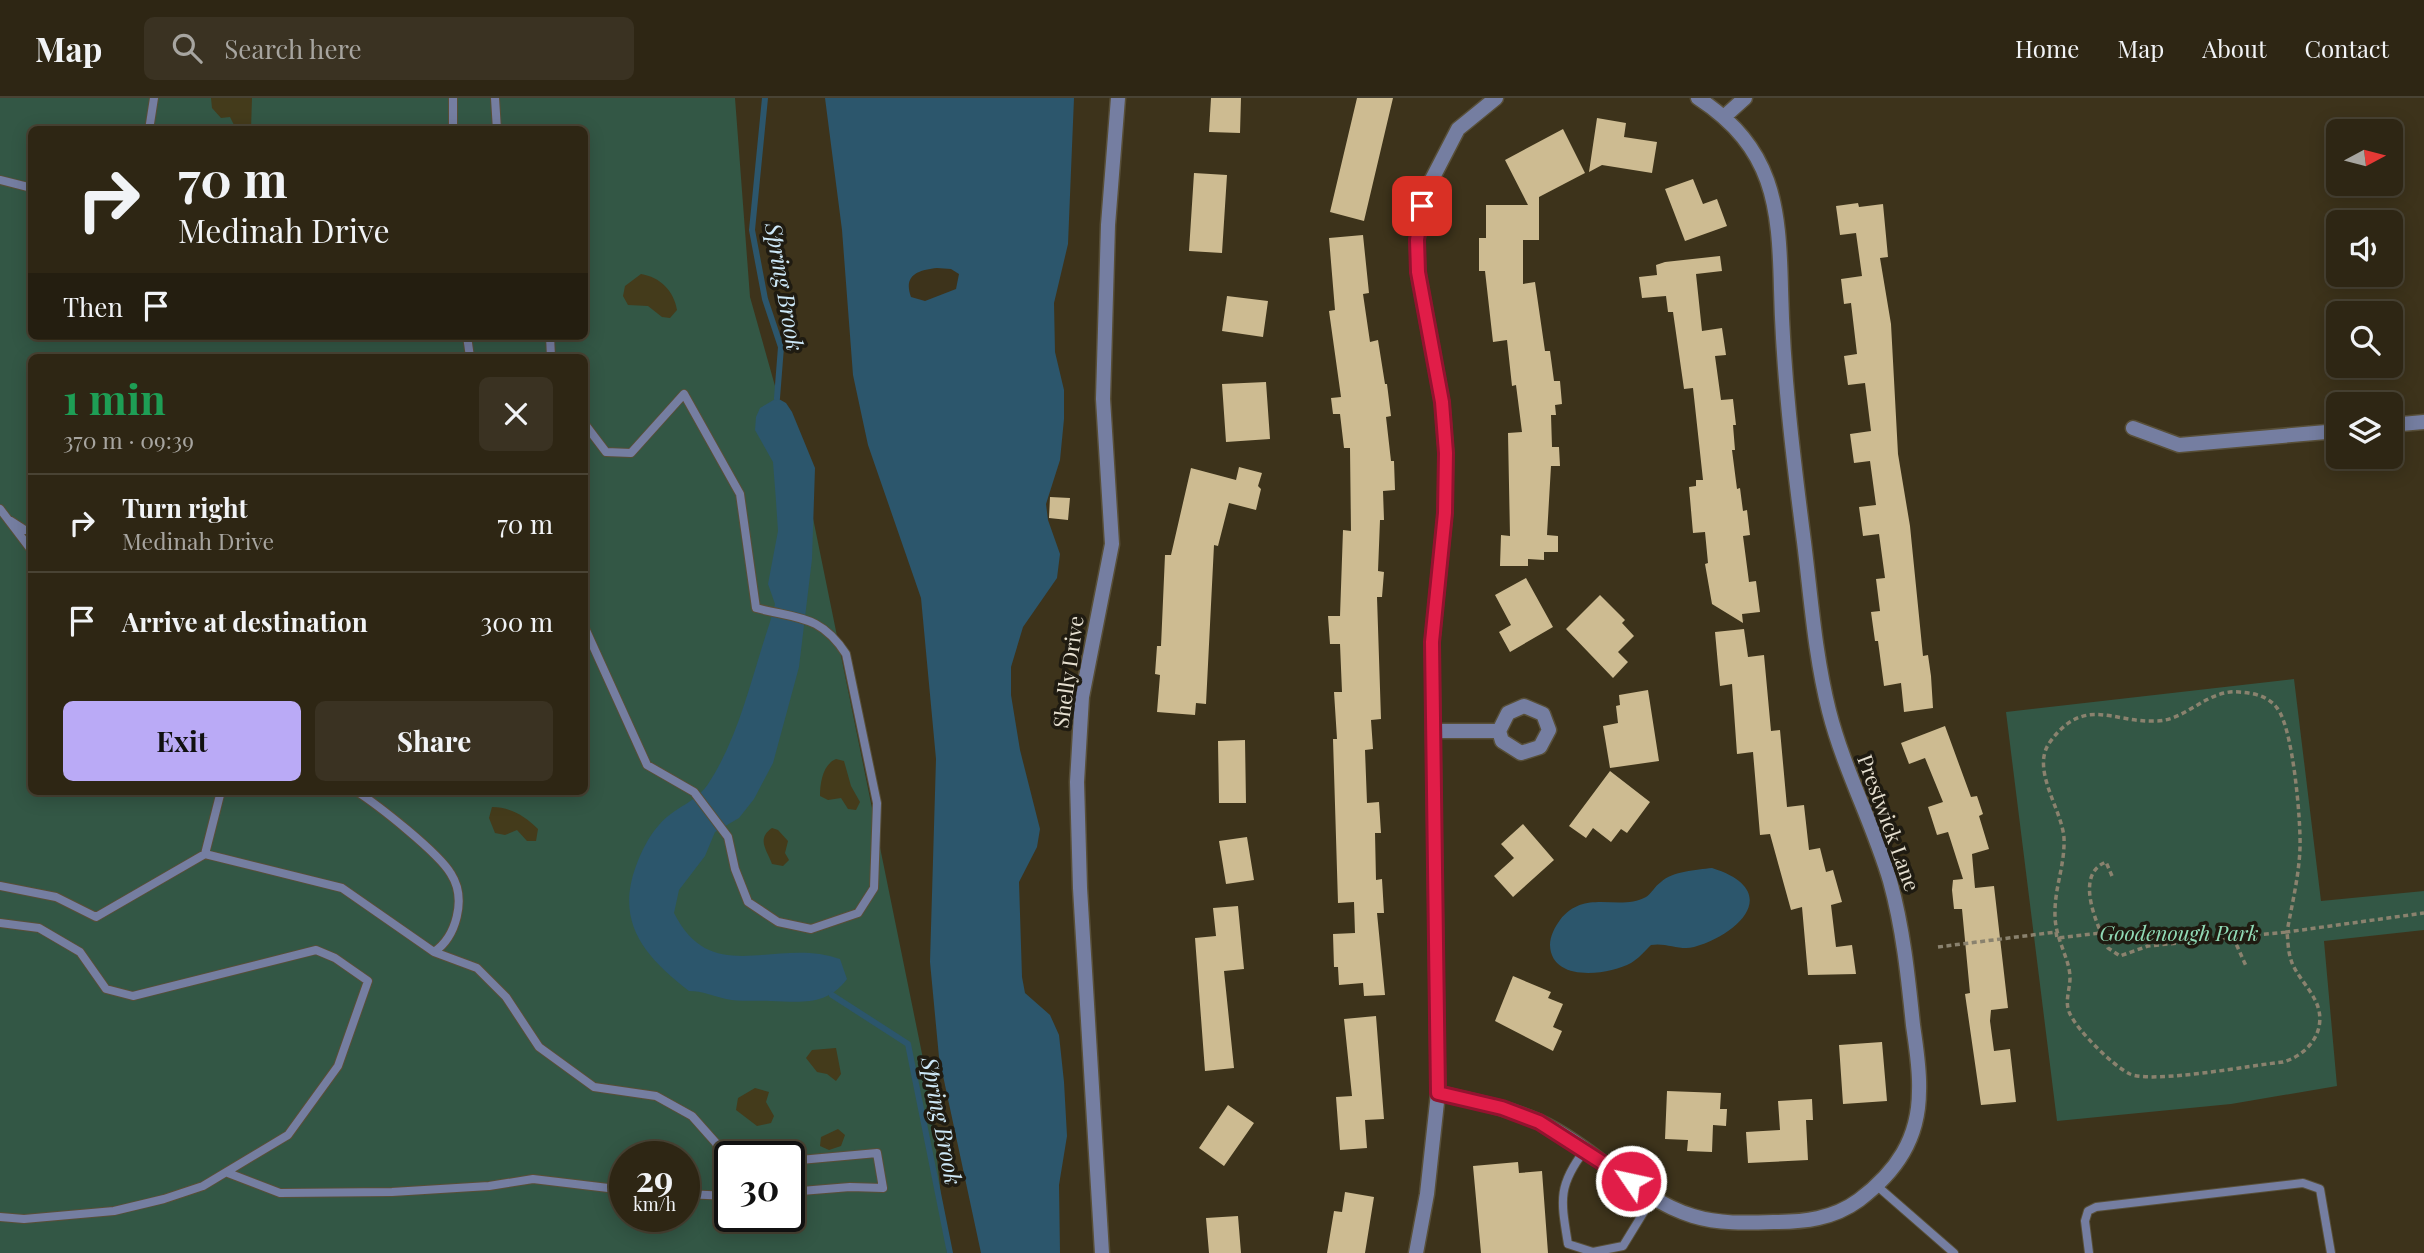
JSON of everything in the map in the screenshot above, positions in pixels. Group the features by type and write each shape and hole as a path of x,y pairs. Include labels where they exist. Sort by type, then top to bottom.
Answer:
{"street":[{"name":"Shelly Drive","path":"1102,1253 1080,888 1077,782 1082,697 1112,544 1103,399 1108,225 1118,98"},
{"path":"1416,1253 1427,1194 1438,1093 1436,731 1432,642 1445,513 1446,453 1442,402 1418,272 1417,240 1428,187 1458,129 1478,103 1496,98"},
{"name":"Prestwick Lane","path":"1438,1093 1502,1108 1539,1122 1653,1197 1694,1216 1719,1222 1796,1222 1835,1213 1857,1202 1904,1157 1920,1095 1904,942 1889,877 1841,752 1819,668 1783,370 1779,226 1770,184 1760,164 1726,116 1698,98"},
{"path":"1726,116 1745,98"},
{"path":"2403,424 2424,422"},
{"path":"2133,428 2179,445 2326,432"},
{"path":"1436,731 1499,731"}],"lane":[{"path":"150,126 154,98"},
{"path":"453,98 453,126"},
{"path":"495,98 497,126"},
{"path":"0,180 28,187"},
{"path":"588,428 606,452 631,453 684,394 740,494 756,608 810,619 832,634 846,654 877,803 874,888 858,912 811,929 778,922 748,902 735,869 728,837 694,792 647,765 588,635"},
{"path":"0,509 28,546"},
{"path":"6,518 28,530"},
{"path":"205,854 220,795"},
{"path":"362,795 377,804 452,875 459,911 446,944 434,952"},
{"path":"0,886 56,897 96,917 205,854 342,888 434,952 477,968 506,997 539,1047 594,1087 656,1096 692,1116 714,1141"},
{"path":"0,923 39,928 79,952 106,989 133,996 316,950 335,958 368,981 338,1066 288,1135 202,1186 114,1211 24,1219 0,1217"},
{"path":"1585,1150 1574,1164 1561,1199 1568,1244 1593,1252 1623,1246 1653,1197"},
{"path":"805,1160 877,1153 883,1188 850,1186 805,1190"},
{"path":"228,1173 280,1193 392,1192 489,1186 533,1179 609,1188"},
{"path":"2089,1253 2085,1221 2088,1211 2096,1207 2303,1183 2320,1189 2331,1253"},
{"path":"1876,1185 1954,1253"}],"path":[{"path":"2237,692 2261,696 2271,702 2279,710 2287,729 2301,846 2287,932 2291,960 2319,1010 2317,1036 2298,1058 2158,1076 2131,1074 2111,1060 2069,1014 2067,995 2070,977 2057,938 2054,910 2064,868 2064,835 2046,778 2044,761 2048,745 2070,722 2085,715 2106,713 2154,722 2166,720 2213,695 2237,692"},
{"path":"2112,876 2106,862 2096,869 2091,882 2092,906 2108,948 2120,956 2148,946 2287,932 2424,913"},
{"path":"1938,947 2056,932"},
{"path":"2057,938 2102,933"},
{"path":"2234,937 2246,966"}],"green space":[{"path":"0,98 735,98 750,297 784,418 802,464 930,1093 947,1253 0,1253"},
{"name":"Goodenough Park","path":"2294,679 2321,901 2424,891 2424,930 2324,941 2337,1086 2231,1104 2057,1121 2006,712"}],"sand":[{"path":"211,98 252,98 251,126 234,126 230,117 221,118 212,108"},
{"path":"641,274 660,282 673,297 677,310 670,318 662,317 648,306 628,305 623,296 625,286"},
{"path":"836,759 844,761 851,786 860,802 856,810 848,809 841,798 828,800 820,796 825,769"},
{"path":"492,807 517,813 528,820 538,829 536,841 527,841 517,830 505,835 495,833 489,818"},
{"path":"772,828 778,830 788,841 785,853 789,860 783,866 772,864 764,845 765,836"},
{"path":"836,1048 841,1074 836,1081 827,1074 817,1072 806,1058 812,1050"},
{"path":"755,1088 769,1092 766,1102 774,1116 771,1123 757,1126 736,1110 738,1098"},
{"path":"838,1129 845,1135 841,1146 829,1150 820,1146 821,1137"}],"water":[{"path":"825,98 1074,98 1068,244 1054,303 1055,352 1064,390 1064,419 1060,460 1046,504 1048,520 1060,554 1057,578 1023,627 1011,667 1011,695 1020,750 1040,829 1037,847 1019,882 1022,977 1025,993 1050,1015 1059,1035 1064,1082 1067,1136 1059,1185 1060,1253 981,1253 939,1057 930,962 936,759 921,598 868,445 853,375 842,230","holes":["937,268 951,269 959,274 956,289 925,301 911,297 909,283 918,272"]},
{"path":"777,398 786,403 792,412 815,468 812,559 799,667 773,763 754,799 739,818 715,832 705,856 679,890 674,913 689,936 707,949 726,955 792,953 840,959 847,979 831,994 803,1002 726,999 689,991 647,952 632,922 629,905 630,886 636,866 655,829 705,788 730,744 770,622 775,604 768,584 778,531 773,462 755,430 760,408"},
{"path":"1712,868 1733,877 1745,888 1750,899 1747,911 1727,932 1689,948 1651,945 1631,963 1596,973 1570,971 1560,966 1553,957 1550,945 1552,935 1560,920 1570,910 1591,903 1636,901 1646,897 1672,875"}],"building":[{"path":"1211,98 1241,98 1240,133 1209,132"},
{"path":"1357,98 1393,98 1364,221 1330,212"},
{"path":"1597,118 1626,123 1624,137 1657,142 1652,173 1602,165 1589,172"},
{"path":"1563,129 1585,173 1539,197 1539,240 1523,240 1523,284 1535,282 1545,351 1550,351 1554,381 1560,381 1562,404 1555,405 1556,415 1551,415 1552,447 1559,447 1560,466 1551,466 1547,535 1558,536 1558,552 1544,552 1544,560 1528,559 1528,566 1500,566 1501,535 1510,536 1508,433 1522,432 1516,385 1512,386 1507,340 1493,342 1485,271 1479,271 1479,238 1486,238 1486,205 1528,205 1505,160"},
{"path":"1194,173 1227,175 1222,253 1189,251"},
{"path":"1693,179 1703,204 1717,199 1727,226 1685,241 1665,189"},
{"path":"1858,203 1859,207 1883,204 1888,257 1880,258 1891,324 1898,454 1910,526 1923,656 1928,655 1931,676 1933,708 1904,712 1901,683 1884,686 1878,641 1875,641 1871,612 1880,611 1876,579 1885,578 1879,534 1863,536 1859,507 1876,505 1870,461 1854,463 1850,434 1871,431 1865,383 1848,385 1844,356 1857,354 1851,303 1844,304 1841,279 1862,276 1856,233 1840,235 1836,206"},
{"path":"1363,235 1369,293 1363,294 1370,342 1378,340 1387,384 1391,416 1386,417 1391,461 1394,461 1395,490 1383,491 1384,520 1380,520 1378,571 1384,572 1382,597 1377,597 1381,719 1371,720 1373,749 1365,750 1367,803 1379,802 1381,833 1375,833 1376,880 1382,879 1384,913 1377,913 1385,995 1364,996 1363,983 1339,985 1338,967 1334,967 1333,934 1355,933 1354,902 1338,903 1333,739 1337,739 1334,692 1342,692 1340,644 1330,644 1328,616 1340,616 1343,530 1351,531 1350,448 1344,448 1340,414 1333,414 1331,398 1341,397 1329,311 1335,310 1329,238"},
{"path":"1720,256 1722,271 1696,274 1702,331 1722,328 1726,355 1715,356 1721,400 1733,399 1736,425 1733,425 1735,450 1732,450 1737,489 1740,488 1743,511 1747,510 1750,535 1743,536 1749,582 1756,581 1760,612 1742,614 1743,623 1712,604 1705,564 1708,563 1705,532 1693,533 1689,487 1696,486 1696,480 1703,480 1693,388 1684,389 1673,312 1668,312 1666,296 1642,298 1639,277 1657,275 1656,265 1665,262"},
{"path":"1227,296 1268,301 1263,337 1222,331"},
{"path":"1266,382 1270,439 1226,442 1222,384"},
{"path":"1239,467 1262,473 1258,486 1261,489 1256,510 1229,503 1218,546 1214,545 1206,704 1196,703 1195,715 1157,712 1160,675 1155,674 1157,646 1161,646 1165,555 1171,555 1191,468 1236,480"},
{"path":"1050,497 1070,498 1068,520 1049,518"},
{"path":"1526,578 1553,627 1510,652 1499,632 1511,625 1495,595"},
{"path":"1600,595 1625,620 1622,623 1634,636 1618,652 1628,662 1613,678 1566,629"},
{"path":"1744,629 1748,657 1764,655 1771,731 1780,730 1787,807 1804,805 1809,850 1820,848 1826,872 1833,870 1842,902 1831,905 1836,947 1852,945 1856,974 1808,975 1802,907 1791,910 1770,834 1760,835 1753,752 1737,754 1732,684 1720,686 1715,632"},
{"path":"1648,690 1659,761 1610,768 1603,726 1618,723 1616,706 1620,705 1619,695"},
{"path":"1945,726 1971,797 1977,796 1983,814 1979,816 1989,849 1972,854 1975,888 1994,886 2008,1008 1991,1010 1990,1021 1994,1051 2010,1049 2016,1102 1981,1105 1965,994 1970,993 1962,909 1954,909 1952,890 1953,880 1963,879 1948,832 1937,835 1928,807 1943,802 1925,758 1909,764 1901,743"},
{"path":"1245,740 1246,803 1219,803 1218,741"},
{"path":"1610,771 1650,802 1627,833 1621,829 1611,842 1593,828 1586,838 1569,826"},
{"path":"1523,824 1554,860 1513,897 1494,876 1514,858 1501,844"},
{"path":"1247,837 1254,880 1226,884 1219,841"},
{"path":"1238,906 1244,969 1224,971 1234,1068 1205,1071 1195,938 1216,936 1213,908"},
{"path":"1513,976 1551,992 1548,998 1563,1004 1553,1027 1562,1031 1553,1051 1495,1021"},
{"path":"1376,1016 1384,1119 1365,1120 1367,1148 1340,1150 1336,1097 1352,1096 1344,1019"},
{"path":"1882,1042 1887,1101 1843,1104 1839,1045"},
{"path":"1667,1091 1721,1093 1720,1109 1727,1109 1726,1126 1713,1125 1712,1152 1687,1151 1688,1140 1665,1139"},
{"path":"1812,1099 1813,1120 1806,1120 1808,1160 1748,1163 1746,1132 1780,1130 1778,1101"},
{"path":"1228,1105 1254,1123 1224,1166 1199,1148"},
{"path":"1518,1162 1519,1173 1542,1171 1548,1253 1481,1253 1473,1166"},
{"path":"1345,1192 1374,1197 1365,1253 1327,1253 1334,1211 1342,1212"},
{"path":"1238,1216 1241,1253 1209,1253 1206,1218"}],"waterway":[{"name":"Spring Brook","path":"765,98 752,230 765,299 781,347 777,398"},
{"name":"Spring Brook","path":"832,995 908,1044 950,1253"}],"route":[{"path":"1422,206 1417,240 1418,272 1442,402 1446,453 1445,513 1432,642 1436,731 1438,1093 1502,1108 1539,1122 1631,1181"}]}
